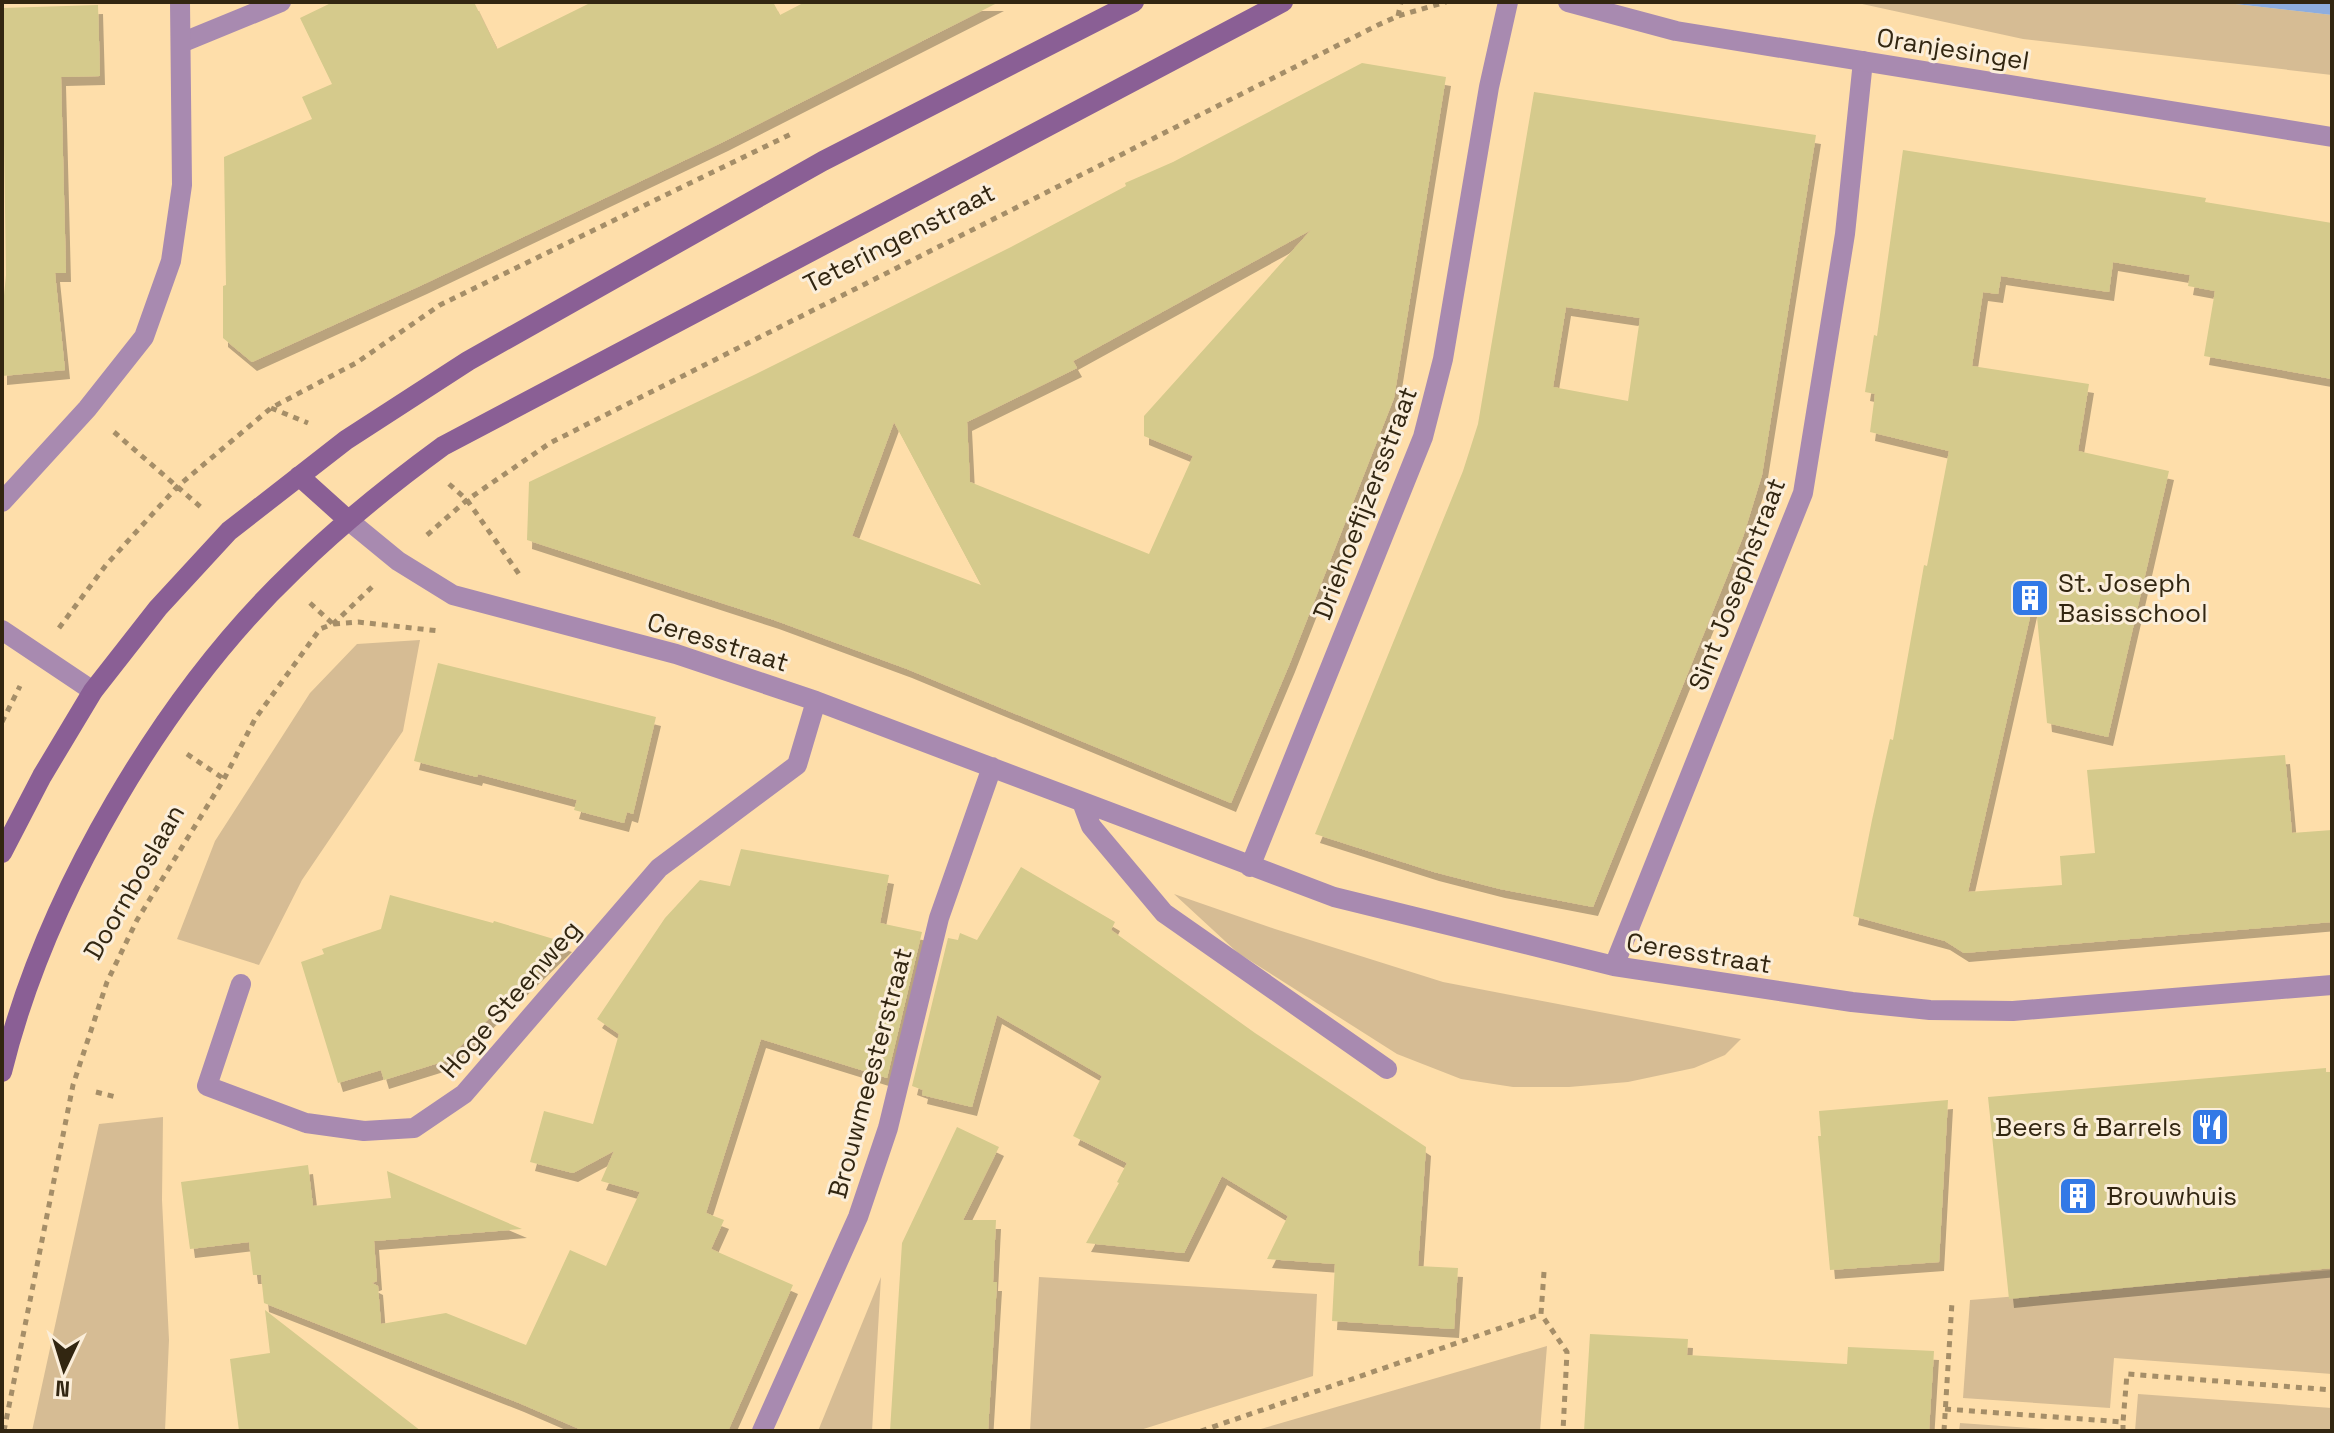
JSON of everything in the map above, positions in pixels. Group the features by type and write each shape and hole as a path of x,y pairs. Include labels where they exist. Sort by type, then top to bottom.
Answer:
{"main road":[{"path":"2,853 42,776 93,691 158,608 229,531 346,440 468,361 823,161 1134,2"},
{"name":"Teteringenstraat","path":"348,520 443,446 1283,2"},
{"path":"299,476 348,520"},
{"name":"Doornboslaan","path":"2,1072 24,998 62,902 79,867 157,734 220,652 267,598 348,520"}],"street":[{"path":"2,502 87,409 144,337 171,261 182,185 180,2"},
{"path":"181,43 281,2"},
{"name":"Driehoefijzersstraat","path":"1250,867 1423,437 1443,359 1489,87 1508,2"},
{"name":"Oranjesingel","path":"1568,2 1676,31 2332,137"},
{"name":"Sint Josephstraat","path":"1614,966 1803,493 1845,234 1863,61"},
{"name":"Ceresstraat","path":"348,520 398,561 453,595 676,654 816,701 1334,897 1614,966 1852,1002 1972,1011 2013,1011 2332,985"},
{"path":"2,630 93,691"},
{"name":"Hoge Steenweg","path":"241,984 207,1086 306,1123 364,1131 414,1128 464,1094 659,868 797,765 816,701"},
{"name":"Brouwmeesterstraat","path":"762,1431 858,1217 888,1128 939,918 992,767"},
{"path":"1082,802 1091,826 1164,913 1387,1069"}],"path":[{"path":"1398,16 1401,2"},
{"name":"Teteringenstraat","path":"398,561 467,500 550,443 1398,16 1446,2"},
{"path":"39,655 106,565 178,486 271,408 356,363 440,305 793,132"},
{"path":"87,409 178,486"},
{"name":"Doornboslaan","path":"4,1431 73,1085 107,982 137,920 224,779 255,719 320,629 333,624 398,561"},
{"path":"96,1092 116,1097"},
{"path":"1544,1272 1541,1314 1567,1352 1563,1431"},
{"path":"1944,1431 1952,1302"},
{"path":"1201,1431 1541,1314"},
{"path":"2123,1431 2127,1374 2332,1390"},
{"path":"1945,1409 2123,1422"}],"shaded area":[{"path":"1853,2 2218,2 2332,15 2332,75 2023,39"},
{"path":"420,640 403,731 302,880 259,965 177,939 215,841 310,693 357,644"},
{"path":"1174,894 1443,982 1741,1039 1725,1055 1694,1068 1628,1082 1569,1087 1513,1087 1461,1079 1397,1054 1238,953"},
{"path":"163,1117 162,1200 169,1340 165,1431 32,1431 99,1124"},
{"path":"2332,1270 2332,1374 2114,1358 2110,1408 1963,1398 1970,1300"},
{"path":"881,1277 872,1431 818,1431"},
{"path":"1039,1277 1317,1294 1313,1376 1137,1431 1030,1431"},
{"path":"1547,1346 1540,1431 1254,1431"},
{"path":"2138,1394 2332,1408 2332,1431 2135,1431"},
{"path":"1960,1423 2074,1431 1959,1431"}],"water":[{"path":"2218,2 2332,2 2332,15"}],"building":[{"path":"333,2 474,2 497,49 592,2 773,2 780,15 805,2 999,2 723,142 252,362 223,338 223,286 226,285 224,157 312,119 302,97 332,84 300,18"},
{"path":"98,5 100,76 61,77 66,273 55,273 65,370 2,376 6,275 2,8"},
{"path":"1362,63 1446,77 1394,398 1290,663 1231,803 907,669 774,620 527,540 529,482 756,374 1011,247 1126,186 1125,183 1173,162","holes":["1311,230 1144,416 1144,436 1193,456 1149,554 970,482 967,422 1077,368 1073,361","894,422 918,467 981,585 852,536"]},
{"path":"1534,92 1816,135 1762,475 1743,537 1593,907 1500,889 1434,872 1315,834 1463,471 1478,424","holes":["1566,307 1640,318 1628,401 1553,387"]},
{"path":"1903,150 2206,198 2205,202 2332,223 2332,379 2204,356 2215,291 2188,286 2190,275 2113,262 2109,292 2001,276 1998,294 1983,292 1972,366 2089,384 2078,451 2169,471 2108,737 2047,723 2035,595 1968,892 2062,885 2060,856 2095,853 2087,770 2285,755 2292,833 2332,830 2332,922 1964,953 1945,941 1853,916 1890,739 1893,740 1924,565 1927,566 1949,451 1870,432 1875,394 1865,392 1874,335 1877,336"},
{"path":"438,663 656,717 633,814 627,812 624,823 574,810 577,800 414,761"},
{"path":"741,849 889,875 880,923 922,932 887,1078 761,1039 706,1213 724,1220 711,1249 793,1285 728,1431 584,1431 264,1303 261,1275 253,1275 249,1242 190,1249 181,1182 308,1165 313,1206 391,1198 387,1171 522,1229 374,1241 377,1281 372,1283 378,1286 381,1324 446,1313 526,1345 570,1250 606,1266 640,1192 601,1181 614,1151 573,1173 530,1162 544,1111 593,1124 619,1034 597,1019 665,918 700,880 730,886"},
{"path":"1021,867 1115,922 1111,930 1255,1033 1426,1147 1418,1266 1458,1268 1454,1329 1332,1321 1335,1264 1267,1259 1288,1216 1222,1176 1184,1253 1086,1243 1127,1163 1073,1136 1102,1076 997,1015 972,1107 922,1095 923,1090 912,1086 948,938 958,940 960,933 977,940"},
{"path":"390,895 567,943 445,1061 384,1080 381,1070 338,1083 301,962 324,954 322,949 381,929"},
{"name":"Brouwhuis","path":"2326,1068 2326,1072 2332,1072 2332,1268 2009,1299 1988,1097"},
{"path":"1948,1100 1939,1262 1830,1270 1818,1136 1821,1136 1819,1111"},
{"path":"957,1127 999,1147 963,1220 996,1220 993,1282 997,1282 988,1431 890,1431 902,1243"},
{"path":"265,1310 421,1431 239,1431 230,1359 270,1353"},
{"path":"1590,1334 1688,1339 1687,1355 1847,1364 1848,1347 1934,1351 1929,1431 1584,1431"}],"place":[{"name":"St. Joseph Basisschool","path":"2030,598"},
{"name":"Beers & Barrels","path":"2210,1127"},
{"name":"Brouwhuis","path":"2078,1196"}]}
